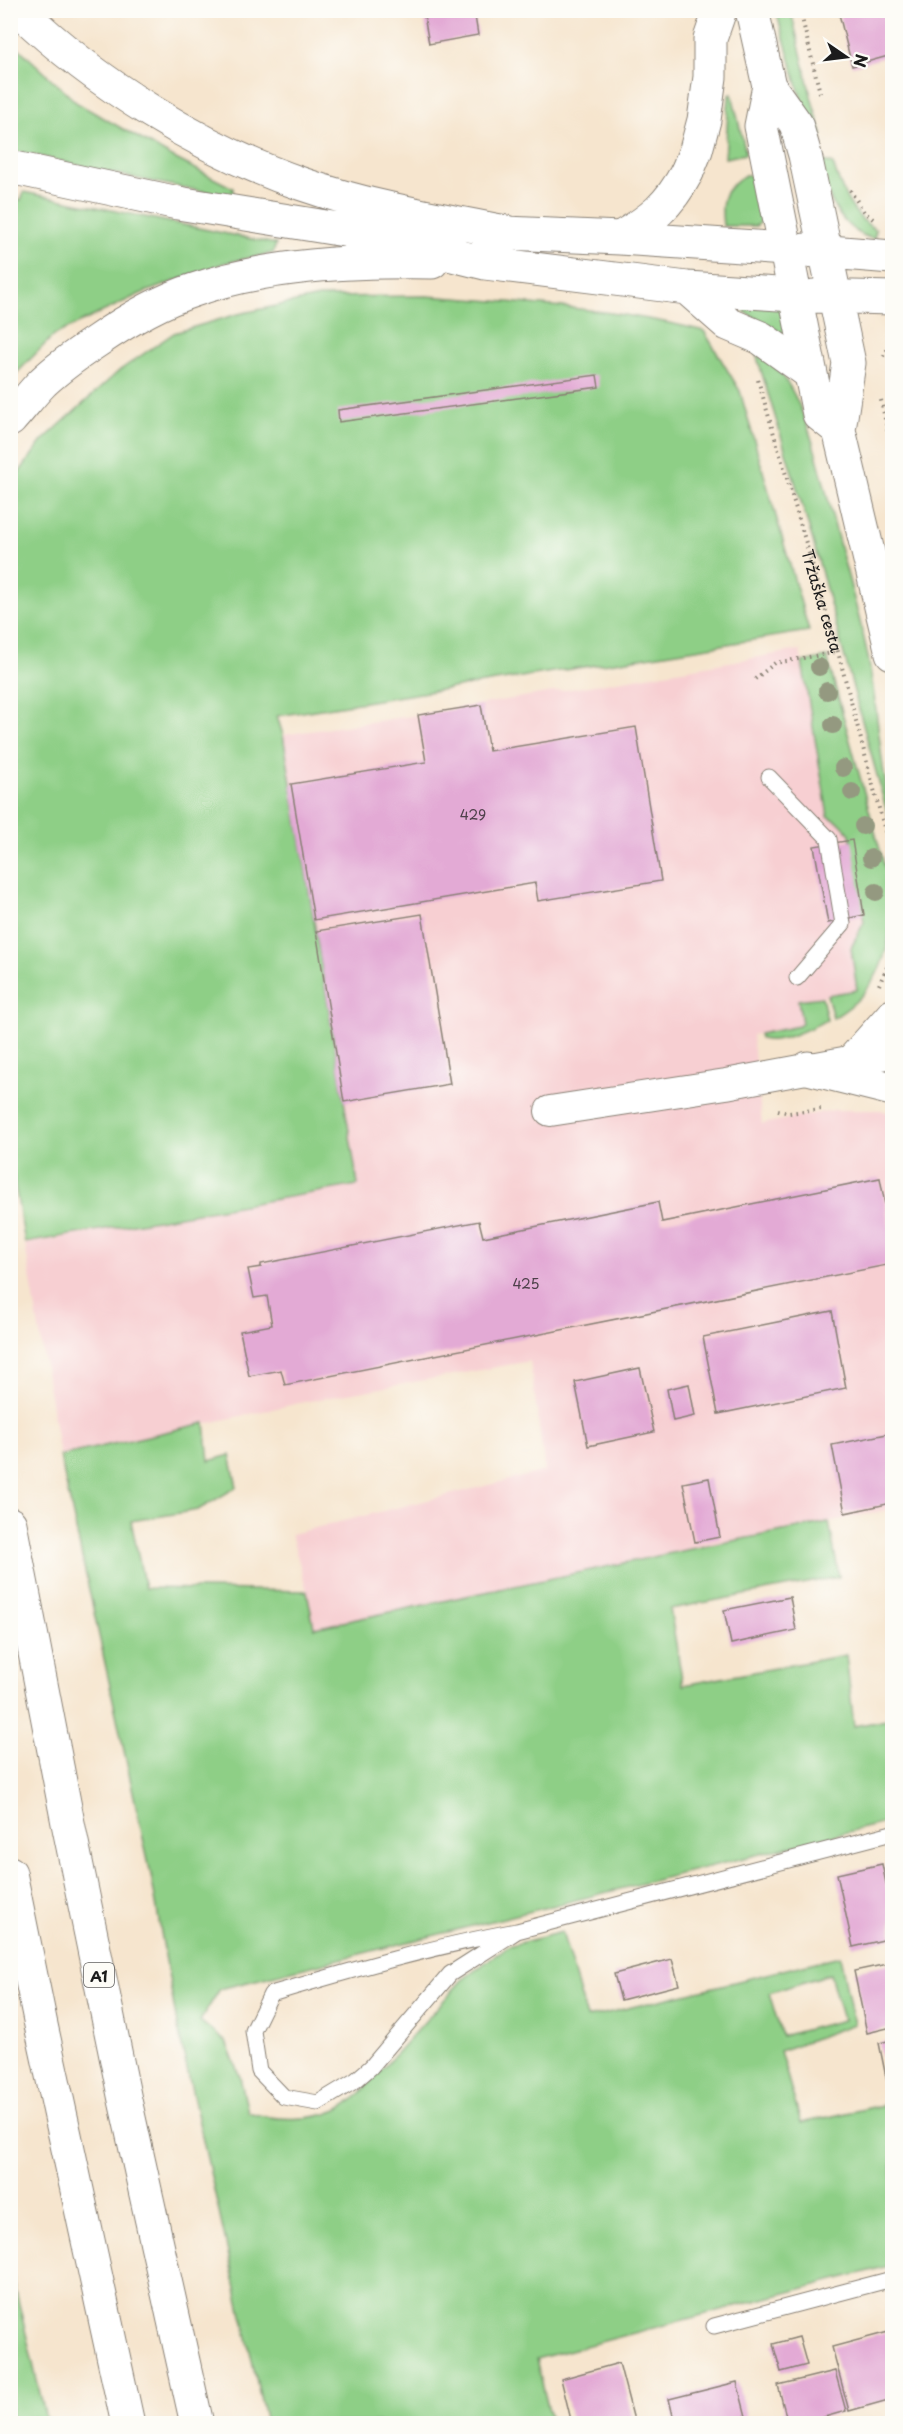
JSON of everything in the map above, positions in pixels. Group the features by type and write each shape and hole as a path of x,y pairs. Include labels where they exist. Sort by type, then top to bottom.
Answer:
{"main road":[{"path":"19,10 100,77 141,105 186,131 250,163 300,183 344,197 394,210 506,232"},
{"path":"620,238 648,221 663,208 676,192 687,172 704,120 710,77 710,39 720,10"},
{"path":"752,10 769,86 796,124 835,297 849,363 838,430 892,653"},
{"path":"769,86 761,126 794,295 819,414 838,430"},
{"path":"10,167 178,203 363,233 485,263 687,288 892,298"},
{"path":"363,233 506,232 892,257"},
{"path":"10,420 43,382 80,353 120,325 192,290 289,268 379,263 485,263"},
{"path":"687,288 728,324 761,338 810,373"},
{"path":"853,1060 892,1016"},
{"path":"808,1068 892,1089"},
{"name":"A1","path":"10,1524 120,2077 197,2424"},
{"path":"10,1873 53,2083 128,2424"}],"street":[{"path":"550,1111 726,1084 892,1053"}],"lane":[{"path":"769,777 829,839 843,924 797,978"},
{"path":"517,1931 450,1974 371,2067 356,2080 318,2103 284,2097 260,2071 253,2031 271,1994 358,1968 517,1931 892,1833"},
{"path":"714,2326 892,2279"}],"path":[{"path":"879,361 892,343"},
{"name":"Tržaška cesta","path":"756,376 769,412 838,652 892,858"},
{"path":"880,397 892,452"},
{"path":"755,678 775,663 838,652"},
{"path":"892,956 888,970 892,973"}],"shaded area":[{"path":"800,650 828,815 840,823 852,840 864,922 851,948 857,991 799,1000 802,1023 799,1026 752,1035 762,1124 834,1110 881,1110 892,1114 892,1509 314,1628 307,1591 291,1534 545,1471 530,1361 304,1402 60,1456 25,1244 358,1185 283,735 418,715"}],"green space":[{"path":"776,11 791,11 822,134 820,139 814,143"},
{"path":"10,40 77,103 174,158 233,188 233,197 144,180 11,150"},
{"path":"732,94 746,154 725,158 729,95"},
{"path":"818,159 833,164 844,193 854,210 876,230 874,239 851,227 835,208"},
{"path":"750,175 761,222 756,226 723,226 724,196 737,180"},
{"path":"24,192 276,244 273,253 224,263 140,294 54,335 11,379 11,198 21,200"},
{"path":"427,296 601,312 704,331 740,391 809,631 277,716 283,735 358,1185 25,1243 10,1157 10,485 42,441 120,370 174,333 238,314 319,297"},
{"path":"743,304 780,305 787,336 745,312"},
{"path":"756,354 775,367 786,380 804,417 818,460 868,657 891,815 888,816 813,541"},
{"path":"827,657 888,879 891,920 883,959 876,976 851,1006 833,1018 827,995 857,990 851,948 864,922 850,834 840,823 828,816 802,662"},
{"path":"822,997 827,1020 784,1038 767,1040 760,1038 759,1034 799,1026 802,1023 798,1000"},
{"path":"205,1423 209,1461 230,1455 237,1487 198,1510 131,1521 145,1588 307,1591 314,1628 829,1522 839,1577 670,1609 683,1685 846,1655 854,1726 892,1719 892,1821 220,1989 200,2021 226,2042 240,2077 248,2112 270,2117 305,2118 337,2110 357,2097 462,1980 508,1946 562,1932 587,2018 840,1956 854,2024 780,2051 801,2123 892,2103 892,2265 536,2359 552,2423 266,2423 177,2024 151,1875 60,1456","holes":["830,1974 843,2020 782,2036 769,1993"]},
{"path":"10,2267 11,2270 47,2423 11,2423"}],"building":[{"path":"423,10 474,10 478,35 429,44"},
{"path":"838,10 889,10 892,24 892,55 852,66"},
{"path":"597,375 599,387 339,422 338,410"},
{"path":"481,705 489,751 636,727 661,881 538,901 535,883 314,920 291,784 426,762 418,715"},
{"path":"852,840 864,915 828,923 814,846"},
{"path":"422,914 450,1084 344,1102 316,931"},
{"path":"880,1178 892,1241 892,1264 285,1385 281,1370 249,1376 240,1331 272,1325 267,1296 254,1298 248,1269 261,1267 261,1264 479,1221 483,1237 658,1202 662,1222"},
{"path":"832,1311 846,1388 718,1414 703,1337"},
{"path":"640,1368 654,1432 588,1446 575,1382"},
{"path":"689,1384 695,1416 673,1421 667,1389"},
{"path":"892,1433 892,1503 845,1513 832,1445"},
{"path":"709,1478 720,1537 695,1542 683,1483"},
{"path":"790,1597 796,1630 731,1644 724,1610"},
{"path":"882,1864 892,1912 892,1938 853,1947 837,1874"},
{"path":"672,1959 679,1985 621,2000 614,1974"},
{"path":"892,1963 892,2027 867,2033 854,1971"},
{"path":"892,2040 892,2086 888,2087 879,2043"},
{"path":"892,2331 892,2399 849,2411 832,2347"},
{"path":"799,2337 807,2365 781,2372 773,2344"},
{"path":"619,2363 635,2424 572,2424 561,2379"},
{"path":"835,2371 846,2411 799,2424 788,2424 778,2385"},
{"path":"737,2382 748,2424 675,2424 669,2399"}]}
